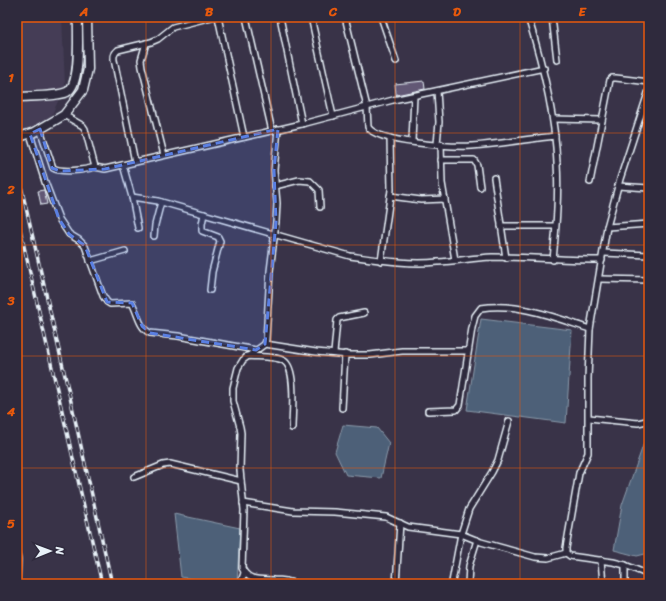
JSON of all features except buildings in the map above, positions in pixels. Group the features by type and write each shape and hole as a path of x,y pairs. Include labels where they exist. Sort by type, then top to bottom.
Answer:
{"main road":[{"path":"17,97 59,94 68,92 72,87 77,72 78,17"},
{"path":"19,137 30,134 64,115 72,106 82,90 88,69 87,17"},
{"path":"72,87 72,106"}],"street":[{"path":"135,162 113,56 114,53 118,50 158,39 173,27 190,20 212,17"},
{"path":"218,17 244,137"},
{"path":"246,17 272,131"},
{"path":"280,17 302,124"},
{"path":"311,17 333,116"},
{"path":"345,17 367,107 369,129 377,134 390,138 412,141 472,146 555,136"},
{"path":"381,17 396,61"},
{"path":"528,17 544,68 555,136 557,164 556,226 552,260"},
{"path":"552,17 557,60"},
{"path":"146,43 142,67 164,156"},
{"path":"40,129 53,168 60,171 87,170 95,168 105,169 302,124 414,96 544,68"},
{"path":"590,182 610,80 612,78 649,82"},
{"path":"566,553 579,473 588,452 588,378 590,329 607,227 618,186 646,108 649,90"},
{"path":"437,91 441,178 455,260"},
{"path":"412,141 414,96"},
{"path":"64,115 83,126 85,129 95,168"},
{"path":"553,119 602,120"},
{"path":"265,344 267,334 270,271 275,235 277,203 274,170 278,129"},
{"path":"30,134 45,182 59,219 69,234 85,246 105,300 110,304 132,304 145,331 150,333 178,336 256,350"},
{"path":"381,261 390,196 390,138"},
{"path":"441,160 474,160 477,164 480,187"},
{"path":"123,165 132,197 138,228"},
{"path":"494,178 506,258"},
{"path":"275,186 299,180 310,181 319,190 320,207"},
{"path":"618,186 649,188"},
{"path":"390,196 421,200 445,199"},
{"path":"132,197 161,202 350,256 381,261 410,263 475,258 602,260"},
{"path":"154,236 161,202"},
{"path":"204,214 202,231 218,237 220,241 212,272 210,290"},
{"path":"607,227 649,224"},
{"path":"501,226 556,226"},
{"path":"90,261 125,251"},
{"path":"603,253 649,255"},
{"path":"599,279 649,280"},
{"path":"428,411 450,411 458,408 460,404 475,316 481,308 512,307 532,311 590,329"},
{"path":"334,354 337,320 339,318 364,313"},
{"path":"240,584 244,573 242,563 244,518 241,481 240,427 232,396 235,377 242,360 265,344 334,354 370,355 402,351 468,351"},
{"path":"342,408 345,354"},
{"path":"247,356 283,360 290,367 292,381 292,428"},
{"path":"589,418 638,423 646,421 649,418"},
{"path":"452,582 461,534 469,509 498,460 509,421"},
{"path":"134,477 163,465 170,464 241,481"},
{"path":"243,504 292,511 371,515 392,519 408,527 461,534 535,557 548,558 566,553 580,559 601,560 624,565 649,575"},
{"path":"396,584 400,523"},
{"path":"468,584 469,566 477,540"},
{"path":"17,555 17,580"},
{"path":"601,560 603,584"},
{"path":"624,565 625,584"},
{"path":"244,573 250,578 284,581 296,584"}],"highlighted area":[{"path":"40,129 52,168 60,171 105,169 278,129 274,170 276,222 265,344 256,350 150,333 142,326 132,303 107,302 85,246 69,234 59,219 30,134"}],"shaded area":[{"path":"17,17 62,17 65,86 48,123 17,135"}],"water":[{"path":"481,319 572,330 566,423 467,410"},
{"path":"343,425 377,428 389,443 381,478 346,475 335,452"},
{"path":"644,443 649,444 649,553 637,556 614,550 622,505"},
{"path":"174,514 240,528 237,584 219,584 181,577"}],"railway":[{"path":"17,169 112,584"},
{"path":"17,216 102,584"}]}
